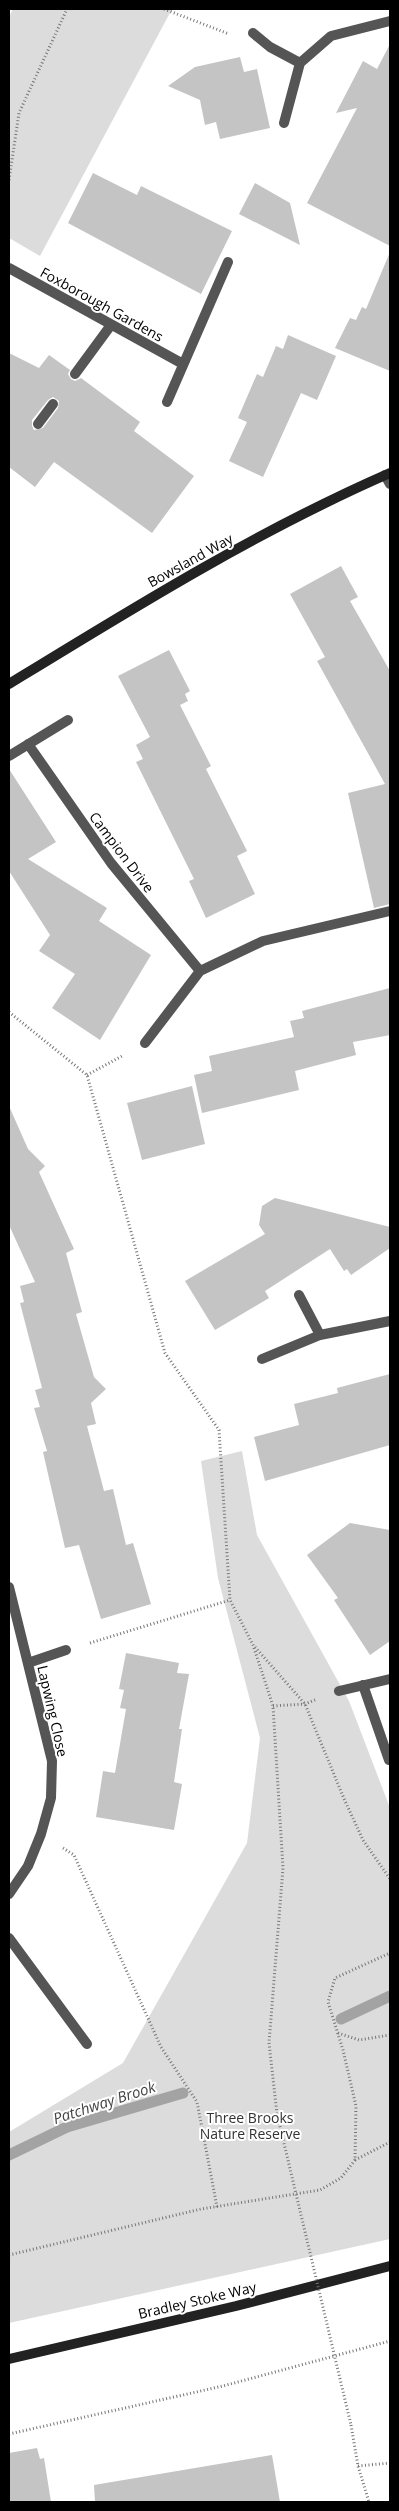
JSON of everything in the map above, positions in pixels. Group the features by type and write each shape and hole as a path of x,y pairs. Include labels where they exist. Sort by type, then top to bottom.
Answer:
{"street":[{"path":"284,123 300,63 331,36 390,21"},
{"path":"253,33 270,48 300,63"},
{"path":"167,402 228,262"},
{"name":"Foxborough Gardens","path":"9,268 183,364"},
{"path":"75,374 111,325"},
{"path":"38,424 53,404"},
{"name":"Bowsland Way","path":"9,684 142,603 262,536 389,477"},
{"path":"9,756 68,720"},
{"name":"Campion Drive","path":"28,744 111,863 200,971"},
{"path":"145,1043 200,971 263,941 390,911"},
{"path":"299,1295 320,1335"},
{"path":"262,1359 320,1335 390,1321"},
{"name":"Lapwing Close","path":"9,1588 52,1761 51,1798 41,1834 28,1866 9,1894"},
{"path":"28,1663 66,1650"},
{"path":"339,1691 390,1679"},
{"path":"363,1686 389,1760"},
{"path":"9,1938 87,2044"},
{"name":"Bradley Stoke Way","path":"9,2358 236,2306 390,2266"}],"path":[{"path":"9,180 20,113 67,9"},
{"path":"164,9 222,33 237,36 253,33"},
{"path":"9,1012 87,1075 165,1352 219,1430 230,1600 253,1645 273,1706 283,1868 269,2043 277,2114 351,2425 358,2466 369,2502"},
{"path":"87,1075 145,1043"},
{"path":"66,1650 230,1600"},
{"path":"253,1645 305,1704 344,1801 363,1840 390,1879"},
{"path":"273,1706 305,1704"},
{"path":"41,1834 74,1855 161,2047 197,2102 218,2207"},
{"path":"355,2160 356,2106 338,2033 328,2002 335,1978 390,1954"},
{"path":"338,2033 360,2040 390,2034"},
{"path":"9,2255 218,2207 320,2190 341,2178 355,2160 390,2142"},
{"path":"9,2434 223,2386 390,2341"},
{"path":"358,2466 390,2463"}],"green space":[{"path":"13,9 172,9 40,256 9,238 9,17"},
{"name":"Three Brooks Nature Reserve","path":"242,1451 257,1535 349,1701 390,1808 390,2239 9,2323 9,2132 123,2063 247,1843 260,1738 218,1578 201,1461"}],"building":[{"path":"390,44 390,246 307,203 357,108 336,113 363,61 377,69"},
{"path":"240,57 244,72 257,69 270,128 220,139 216,122 205,125 200,100 168,86 195,67"},
{"path":"93,173 137,195 141,186 232,231 201,294 68,223"},
{"path":"255,183 290,203 300,245 239,214"},
{"path":"390,252 390,371 335,348 350,318 356,320 362,307 366,309"},
{"path":"288,335 336,356 317,400 301,393 263,477 229,461 247,422 238,418 257,374 263,377 276,346 283,349"},
{"path":"9,353 39,368 49,355 70,370 68,374 71,379 75,381 81,378 140,422 134,431 194,476 152,533 54,462 35,487 9,467","holes":["53,397 59,401 58,408 43,428 34,430 32,420 48,400"]},
{"path":"341,566 358,597 350,601 390,671 390,904 374,908 348,793 385,784 317,661 325,657 290,594"},
{"path":"169,650 190,691 185,694 188,701 180,705 211,766 206,769 247,851 237,856 255,894 206,918 189,881 194,879 136,762 143,759 136,745 150,737 118,676"},
{"path":"9,769 56,842 28,859 107,908 99,921 151,955 100,1040 52,1008 75,974 39,951 50,935 9,871"},
{"path":"390,988 390,1035 353,1042 356,1055 295,1071 299,1090 202,1113 194,1075 212,1071 209,1056 294,1037 290,1021 304,1018 302,1011"},
{"path":"192,1086 205,1144 142,1160 127,1103"},
{"path":"9,1106 28,1149 45,1166 39,1172 74,1249 66,1253 82,1312 76,1314 94,1377 106,1389 91,1403 96,1424 87,1426 104,1491 113,1489 126,1545 133,1543 151,1604 101,1619 79,1545 65,1548 43,1452 47,1451 34,1408 40,1407 35,1390 42,1388 20,1303 24,1302 20,1286 35,1282 9,1225"},
{"path":"275,1198 390,1227 390,1248 351,1275 347,1269 344,1271 330,1249 265,1291 269,1298 215,1330 185,1281 265,1234 259,1225 262,1206"},
{"path":"390,1374 390,1445 265,1481 254,1437 299,1425 294,1404 338,1393 337,1388"},
{"path":"350,1523 390,1530 390,1641 370,1655 334,1600 338,1598 307,1555"},
{"path":"126,1653 179,1663 177,1673 189,1674 179,1729 182,1729 174,1782 182,1784 174,1830 96,1817 103,1771 115,1773 126,1709 120,1708 124,1690 119,1689"},
{"path":"37,2448 40,2459 44,2458 51,2502 9,2502 9,2453"},
{"path":"272,2455 280,2502 95,2502 94,2485"}],"waterway":[{"name":"Patchway Brook","path":"341,2019 390,1996"},
{"name":"Patchway Brook","path":"9,2155 67,2127 183,2093"}]}
